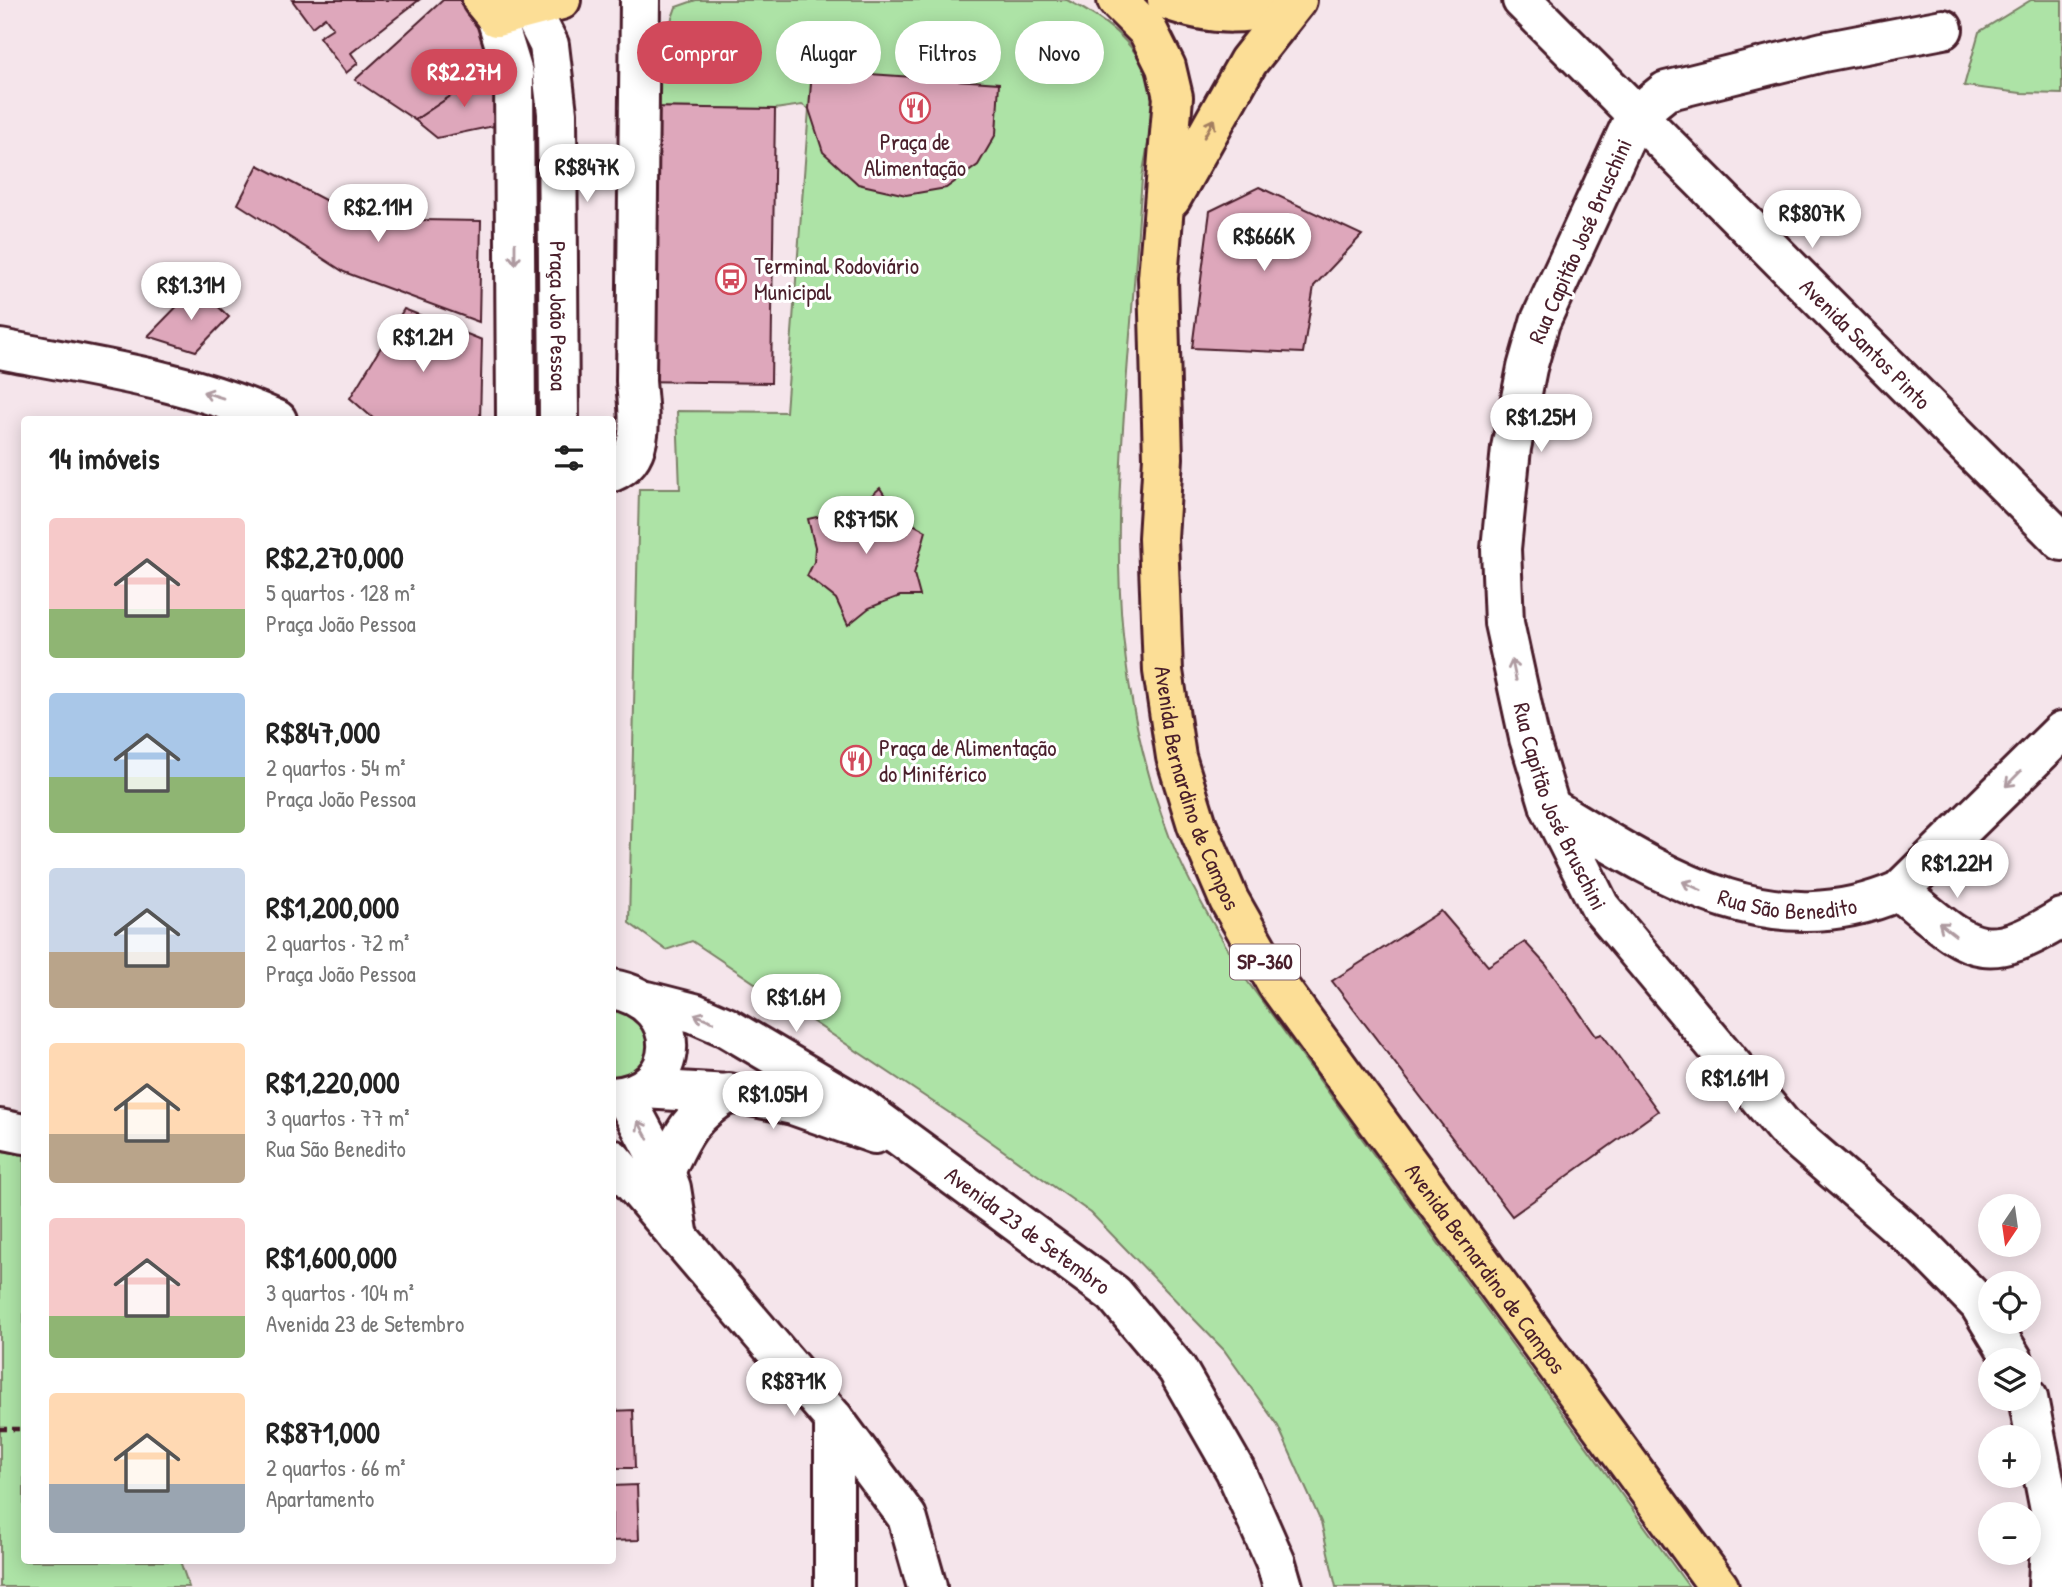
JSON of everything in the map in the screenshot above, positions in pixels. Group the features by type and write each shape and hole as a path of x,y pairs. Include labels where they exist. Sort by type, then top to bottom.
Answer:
{"main road":[{"name":"Avenida Bernardino de Campos","path":"1117,0 1148,31 1166,67 1172,97 1166,211 1158,278 1163,458 1158,538 1163,671 1176,757 1197,825 1229,900 1277,984 1718,1587"},
{"name":"SP-360","path":"1167,0 1232,14 1251,13 1296,1"},
{"name":"Avenida Bernardino de Campos","path":"1166,211 1248,62 1296,1"}],"street":[{"path":"616,470 624,467 634,453 639,434 636,381 640,0"},
{"name":"Avenida Santos Pinto","path":"1522,0 2062,541"},
{"name":"Praça João Pessoa","path":"516,416 514,76 519,5"},
{"name":"Praça João Pessoa","path":"519,5 549,45 557,113 559,416"},
{"path":"1635,116 1666,91 1823,52 1943,29"},
{"name":"Rua Capitão José Bruschini","path":"1635,116 1541,322 1527,368 1511,449 1501,549 1504,623 1529,738 1550,807 1600,907 1784,1127 1924,1248 1979,1304 2006,1348"},
{"path":"0,324 17,352 194,390 244,405 267,416"},
{"name":"Rua São Benedito","path":"1550,807 1644,864 1723,900 1779,910 1833,911 1870,904 1899,891 2062,731"},
{"path":"1899,891 1963,942 1983,948 2004,947 2062,918"},
{"path":"626,991 659,1013 666,1029 668,1046 664,1063 655,1078 627,1094"},
{"name":"Avenida 23 de Setembro","path":"626,991 694,1013 726,1027 856,1104 1114,1294 1177,1369 1235,1470 1276,1563 1283,1587"},
{"path":"627,1094 729,1093 793,1105 907,1144"},
{"path":"665,1172 689,1125 705,1107 729,1093"},
{"path":"627,1094 671,1188 680,1240"},
{"path":"0,1129 21,1133"},
{"path":"616,1164 834,1419 906,1517 927,1587"},
{"path":"2030,1411 2050,1516 2048,1587"},
{"path":"834,1419 834,1587"}],"path":[{"path":"0,1429 21,1429"}],"green space":[{"path":"696,0 1067,0 1102,21 1015,21 1015,84 1104,84 1104,22 1126,42 1143,65 1151,91 1152,116 1142,179 1123,427 1119,564 1131,699 1147,768 1170,838 1195,892 1245,978 1689,1587 1336,1587 1321,1522 1278,1426 1224,1350 1091,1213 963,1122 692,941 666,950 629,923 639,489 680,489 677,411 786,412 809,109 802,105 775,109 640,107 648,84 762,84 762,21 671,21 676,7"},
{"path":"2031,0 2062,0 2062,94 2021,93 1964,86 1979,32"},
{"path":"533,100 539,103 539,416 526,416"},
{"path":"616,1010 639,1023 646,1034 646,1056 628,1073 616,1077"},
{"path":"0,1151 21,1154 21,1564 181,1564 189,1587 0,1587"}],"building":[{"path":"292,0 419,0 351,53 358,63 346,73 319,37 333,28 325,17 312,27"},
{"path":"443,0 462,0 492,47 497,65 415,120 355,80"},
{"path":"497,65 494,126 437,138 415,120"},
{"path":"881,75 895,76 895,84 999,84 996,134 978,165 946,188 906,195 858,184 823,152 809,109 811,84 881,84"},
{"path":"640,107 775,109 771,383 636,381"},
{"path":"258,165 361,219 481,221 479,322 344,272 238,204"},
{"path":"1259,187 1362,235 1314,286 1303,353 1192,348 1210,211"},
{"path":"197,286 229,317 196,351 148,336"},
{"path":"404,309 482,340 480,416 370,416 350,398"},
{"path":"880,488 898,516 926,531 914,574 920,596 900,596 869,608 848,625 836,599 807,576 814,562 815,547 808,519 857,508"},
{"path":"1441,911 1488,966 1525,942 1546,965 1596,1036 1602,1034 1658,1111 1512,1216 1332,981"},
{"path":"633,1410 635,1468 616,1468 616,1411"},
{"path":"637,1485 639,1540 616,1541 616,1486"}],"place":[{"name":"Praça de Alimentação","path":"915,108"},
{"name":"Terminal Rodoviário Municipal","path":"731,279"},
{"name":"Praça de Alimentação do Miniférico","path":"856,761"}]}
